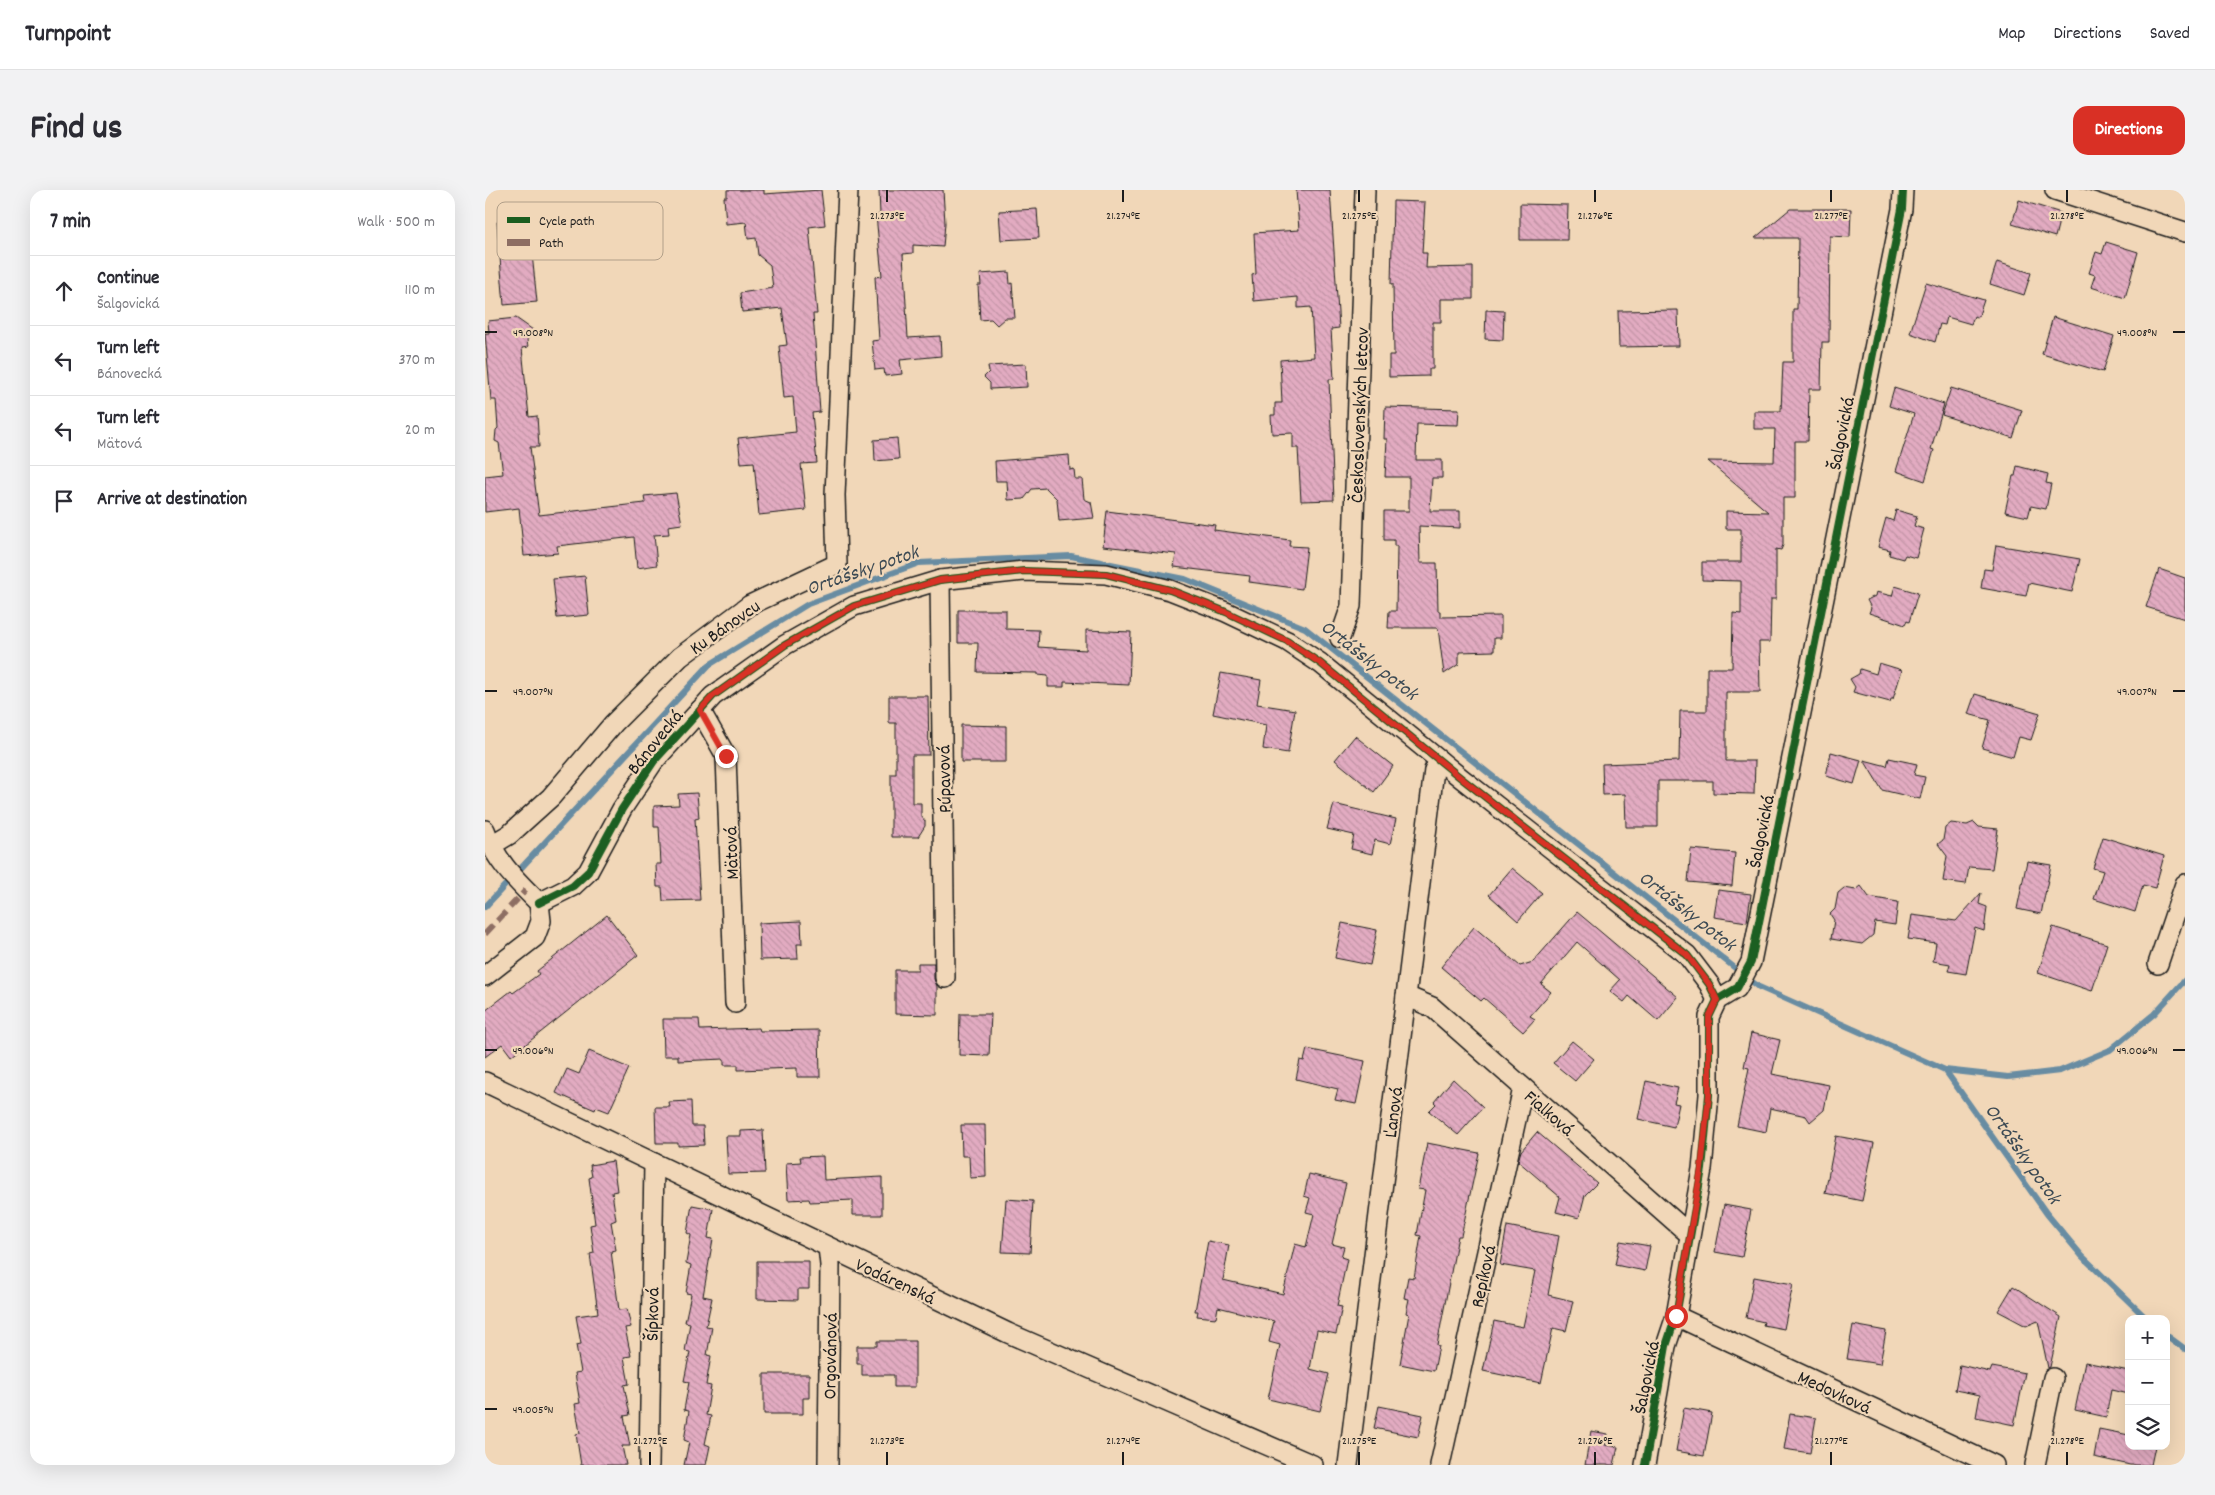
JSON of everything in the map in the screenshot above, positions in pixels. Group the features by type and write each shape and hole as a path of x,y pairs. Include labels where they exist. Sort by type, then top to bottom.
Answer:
{"street":[{"name":"Ku Bánovcu","path":"488,838 510,834 551,796 614,723 680,656 750,605 837,564 835,495 848,190"},
{"name":"Československých letcov","path":"1340,638 1351,606 1365,190"},
{"name":"Šalgovická","path":"1645,1465 1666,1346 1676,1316 1701,1169 1709,1095 1709,1017 1717,1000 1737,988 1751,962 1902,209 1903,190"},
{"path":"2055,190 2185,232"},
{"name":"Bánovecká","path":"539,903 573,886 588,872 622,809 653,761 713,696 785,645 854,606 940,580 1024,571 1106,574 1170,590 1226,612 1287,641 1320,663 1440,761 1687,955 1709,984 1717,1000"},
{"name":"Púpavová","path":"940,580 945,978"},
{"name":"Mätová","path":"700,710 726,756 735,1003"},
{"name":"Ľanová","path":"1348,1465 1435,770 1440,761"},
{"path":"485,976 535,936 541,922 539,903 501,864 488,838"},
{"path":"2158,964 2185,884"},
{"name":"Fialková","path":"1406,996 1432,1007 1689,1234"},
{"name":"Vodárenská","path":"485,1082 1008,1333 1313,1465"},
{"name":"Repíková","path":"1441,1465 1523,1088"},
{"name":"Šípková","path":"649,1465 654,1163"},
{"name":"Orgovánová","path":"828,1247 830,1265 828,1465"},
{"name":"Medovková","path":"1676,1316 1995,1465"},
{"path":"2035,1465 2053,1378"}],"building":[{"path":"727,190 764,190 764,194 821,190 825,225 809,227 817,314 813,314 820,412 812,413 817,463 801,464 806,510 759,515 754,462 741,463 738,438 796,432 793,397 784,398 779,346 787,345 782,308 742,312 740,293 773,288 770,265 758,255 756,238 748,239 746,222 726,224 724,197 727,197"},
{"path":"879,190 943,190 945,223 943,247 913,245 913,253 903,254 908,338 940,336 941,356 900,360 902,374 885,376 884,369 875,370 872,341 879,340 875,277 882,276 876,215 880,215"},
{"path":"1296,190 1330,190 1339,328 1331,329 1334,379 1329,379 1334,500 1301,501 1298,448 1293,448 1293,433 1272,434 1271,415 1275,415 1275,403 1282,403 1280,360 1314,357 1311,307 1298,308 1298,297 1254,301 1252,275 1256,274 1254,233 1299,230"},
{"path":"2019,200 2061,213 2055,237 2012,224"},
{"path":"1393,201 1425,202 1422,253 1427,253 1426,268 1473,267 1473,299 1441,299 1441,322 1433,322 1433,369 1429,369 1429,376 1389,377 1389,355 1394,355 1393,284 1391,284"},
{"path":"1520,204 1568,205 1567,240 1520,240"},
{"path":"1037,209 1039,238 1001,240 999,211"},
{"path":"1790,209 1851,209 1850,237 1830,236 1829,342 1822,342 1821,389 1809,389 1808,441 1795,441 1795,498 1783,498 1783,545 1781,550 1776,549 1776,599 1771,599 1770,642 1759,642 1760,692 1726,692 1726,761 1755,761 1754,794 1713,793 1713,781 1658,781 1658,827 1626,827 1625,794 1603,795 1602,764 1679,761 1680,711 1707,711 1707,668 1732,668 1733,613 1741,614 1741,581 1702,580 1702,562 1741,562 1741,529 1726,529 1726,511 1768,512 1708,461 1774,462 1775,429 1754,429 1754,411 1781,411 1783,362 1793,362 1793,309 1797,309 1798,238 1755,238"},
{"path":"2106,242 2138,252 2125,298 2091,287 2095,275 2089,273 2096,252 2102,254"},
{"path":"500,260 533,260 537,302 504,305"},
{"path":"1997,262 2031,273 2024,295 1990,284"},
{"path":"1009,272 1010,284 1012,283 1015,318 1005,318 997,325 991,319 980,320 978,285 981,285 980,274"},
{"path":"1926,283 1984,300 1978,318 1974,316 1971,324 1947,317 1945,325 1940,324 1935,342 1910,333"},
{"path":"1486,310 1504,311 1503,340 1485,339"},
{"path":"1678,310 1679,346 1619,347 1618,311"},
{"path":"2053,317 2114,336 2103,372 2042,354"},
{"path":"516,318 533,330 527,340 528,347 522,348 529,417 537,416 539,447 530,447 539,515 645,503 644,496 676,493 682,524 668,526 669,534 654,535 657,565 637,568 634,537 557,546 558,553 524,556 519,508 485,512 485,476 503,474 499,443 495,441 498,428 496,400 491,400 485,333 489,333 488,321"},
{"path":"1026,364 1027,387 990,389 990,383 984,377 989,372 988,366"},
{"path":"1894,388 1944,404 1931,449 1934,450 1925,481 1896,471 1914,414 1889,406"},
{"path":"1951,388 2022,410 2013,438 1942,415"},
{"path":"1385,407 1459,409 1458,425 1417,424 1416,460 1442,460 1442,478 1432,478 1430,511 1460,511 1460,528 1419,526 1420,563 1437,563 1438,611 1440,611 1440,617 1501,616 1501,638 1494,638 1494,651 1459,652 1459,664 1444,674 1438,628 1388,628 1389,611 1396,611 1397,546 1394,546 1394,540 1384,540 1384,511 1409,511 1409,477 1385,477 1387,439 1384,439"},
{"path":"897,438 899,459 875,461 874,440"},
{"path":"1069,455 1070,470 1074,469 1075,479 1082,479 1084,499 1091,502 1094,518 1059,521 1057,499 1046,488 1032,489 1024,499 1008,500 1007,481 996,481 995,461"},
{"path":"2017,466 2048,474 2046,483 2051,484 2046,509 2031,506 2028,517 2005,512"},
{"path":"1896,510 1917,516 1914,526 1924,529 1916,558 1905,555 1903,559 1889,555 1890,550 1878,547 1886,518 1893,521"},
{"path":"1107,511 1215,525 1214,530 1290,540 1289,546 1307,547 1302,589 1249,582 1250,576 1174,567 1176,554 1103,546"},
{"path":"1996,545 2080,559 2072,592 2029,583 2026,596 1981,588 1984,569 1992,570"},
{"path":"2159,569 2185,578 2185,619 2146,607"},
{"path":"585,576 589,615 557,618 553,579"},
{"path":"1895,586 1918,593 1909,622 1907,621 1905,625 1869,613 1871,608 1867,600 1875,596 1876,592 1892,596"},
{"path":"958,610 1006,610 1006,629 1039,630 1038,647 1086,650 1086,630 1131,632 1129,685 1064,682 1064,687 1048,687 1048,676 1038,675 1038,673 977,672 978,643 958,643"},
{"path":"1879,663 1902,670 1893,699 1890,702 1853,692 1855,687 1850,679 1859,674 1860,669 1876,674"},
{"path":"1221,673 1261,680 1257,704 1295,710 1288,753 1263,749 1266,725 1213,714"},
{"path":"1975,694 2040,713 2031,740 2019,737 2013,757 1982,748 1990,720 1968,714"},
{"path":"889,696 928,696 929,755 912,755 912,803 921,803 921,816 925,821 925,826 918,837 891,837 891,774 896,774 896,723 889,723"},
{"path":"961,725 1006,726 1006,762 961,762"},
{"path":"1355,736 1393,766 1374,792 1335,760"},
{"path":"1831,752 1861,760 1854,784 1826,776"},
{"path":"1889,758 1917,764 1914,775 1925,777 1920,799 1882,790 1864,760 1887,766"},
{"path":"697,793 699,818 695,819 700,900 663,901 662,887 657,887 656,864 661,864 659,827 654,827 654,806 679,805 678,794"},
{"path":"1334,804 1396,819 1390,844 1375,840 1372,854 1351,849 1354,835 1327,829"},
{"path":"1974,822 1979,827 1998,829 1992,869 1969,867 1966,884 1943,881 1947,856 1938,844 1943,840 1945,828 1951,823 1967,825"},
{"path":"2103,837 2164,856 2155,888 2143,885 2135,912 2094,899 2103,871 2093,868"},
{"path":"1691,849 1735,853 1732,886 1688,882"},
{"path":"2027,861 2051,865 2041,914 2017,909"},
{"path":"1512,868 1542,893 1518,921 1489,895"},
{"path":"1861,886 1869,897 1898,902 1895,925 1875,922 1873,935 1862,944 1831,939 1834,920 1830,914 1835,909 1838,893 1844,888 1856,890"},
{"path":"1718,890 1751,894 1747,922 1714,917"},
{"path":"1981,893 1979,904 1987,907 1984,931 1975,928 1966,974 1948,971 1950,964 1933,961 1936,943 1908,939 1912,915 1956,921"},
{"path":"1577,912 1678,997 1658,1021 1629,996 1624,1002 1610,991 1620,980 1577,942 1541,984 1551,992 1530,1016 1535,1019 1523,1032 1484,998 1481,1001 1441,967 1474,927 1520,966 1533,962"},
{"path":"607,915 638,955 511,1056 502,1044 485,1057 485,1011 511,991 513,993 539,974 537,971"},
{"path":"801,921 802,944 797,944 798,959 760,960 759,923"},
{"path":"1342,923 1377,930 1370,965 1335,958"},
{"path":"2053,927 2107,944 2092,991 2038,973"},
{"path":"918,963 934,963 934,979 937,986 937,1015 895,1014 895,970 918,970"},
{"path":"960,1014 991,1014 989,1056 959,1055"},
{"path":"663,1019 699,1019 700,1030 759,1028 760,1031 819,1030 820,1077 797,1077 797,1068 738,1070 738,1065 724,1065 724,1059 678,1061 678,1056 664,1056"},
{"path":"1751,1033 1780,1040 1772,1074 1829,1085 1824,1110 1810,1122 1806,1116 1770,1108 1766,1132 1737,1126 1749,1068 1744,1067"},
{"path":"1572,1041 1594,1059 1575,1081 1553,1063"},
{"path":"1307,1049 1365,1061 1356,1104 1335,1100 1338,1089 1296,1079 1300,1060 1304,1061"},
{"path":"589,1051 629,1068 609,1112 596,1107 595,1110 556,1093 567,1069 579,1074"},
{"path":"1453,1079 1483,1107 1458,1135 1429,1111"},
{"path":"1646,1081 1678,1088 1674,1103 1679,1104 1674,1127 1638,1119"},
{"path":"691,1101 692,1126 703,1126 704,1145 678,1146 678,1143 656,1143 655,1107 670,1107 669,1102"},
{"path":"961,1125 985,1125 986,1177 970,1178 969,1156 962,1156"},
{"path":"763,1130 765,1173 728,1174 726,1136 741,1136 741,1131"},
{"path":"1537,1132 1597,1183 1585,1195 1579,1218 1556,1212 1560,1197 1518,1161 1521,1151"},
{"path":"1836,1136 1874,1143 1862,1201 1825,1193"},
{"path":"1427,1143 1479,1153 1461,1236 1458,1236 1437,1345 1439,1346 1434,1371 1400,1364 1409,1314 1406,1313 1409,1299 1404,1298 1408,1277 1414,1278 1421,1236 1417,1235 1425,1190 1418,1189"},
{"path":"823,1156 824,1180 882,1177 882,1215 853,1215 853,1200 810,1202 809,1199 788,1200 786,1163 801,1162 800,1157"},
{"path":"613,1161 617,1191 612,1192 616,1220 611,1222 616,1250 611,1251 619,1310 627,1309 631,1327 625,1328 631,1356 624,1357 629,1384 624,1385 630,1415 624,1416 630,1446 622,1446 626,1465 581,1465 576,1434 580,1433 575,1404 580,1403 575,1373 581,1372 576,1345 581,1344 576,1316 598,1313 590,1254 594,1253 590,1225 595,1224 589,1178 592,1177 590,1165"},
{"path":"1309,1174 1346,1183 1332,1244 1344,1247 1341,1257 1347,1259 1337,1306 1342,1307 1336,1334 1317,1330 1310,1369 1329,1374 1320,1411 1268,1399 1280,1345 1269,1342 1274,1321 1218,1307 1216,1318 1197,1316 1198,1311 1195,1311 1208,1241 1229,1245 1223,1280 1283,1294 1295,1244 1306,1247 1314,1214 1306,1212 1310,1198 1304,1196"},
{"path":"1006,1199 1033,1201 1030,1253 1002,1252"},
{"path":"692,1205 713,1209 708,1238 713,1239 703,1296 712,1298 706,1326 712,1327 707,1355 711,1356 706,1385 711,1386 706,1415 711,1416 705,1444 710,1446 706,1465 684,1465 689,1442 684,1440 689,1411 684,1410 689,1382 684,1381 690,1352 685,1351 690,1323 685,1322 691,1294 686,1293 691,1265 686,1263 691,1235 687,1233"},
{"path":"1724,1205 1751,1210 1742,1257 1715,1252"},
{"path":"1507,1226 1559,1236 1548,1295 1573,1301 1566,1331 1553,1328 1541,1383 1483,1371 1494,1321 1523,1327 1535,1271 1500,1265"},
{"path":"1620,1241 1650,1246 1645,1271 1615,1265"},
{"path":"757,1261 809,1261 809,1289 798,1289 798,1300 757,1299"},
{"path":"1754,1277 1793,1284 1784,1329 1763,1325 1764,1322 1746,1318"},
{"path":"2013,1286 2061,1317 2050,1367 2048,1368 2038,1321 2026,1326 1998,1311"},
{"path":"1853,1325 1886,1331 1880,1364 1847,1359"},
{"path":"877,1341 915,1341 915,1387 894,1387 894,1375 862,1375 862,1364 857,1364 857,1346 877,1346"},
{"path":"2085,1362 2125,1370 2125,1393 2111,1390 2106,1417 2075,1410"},
{"path":"1960,1365 1990,1372 1992,1367 2025,1373 2014,1425 1976,1417 1980,1395 1955,1390"},
{"path":"764,1374 809,1374 809,1398 803,1398 803,1414 764,1414"},
{"path":"1379,1406 1423,1415 1418,1437 1374,1428"},
{"path":"1684,1408 1712,1413 1704,1456 1676,1451"},
{"path":"1790,1414 1816,1418 1810,1453 1784,1449"},
{"path":"2099,1429 2125,1434 2125,1450 2154,1450 2151,1465 2130,1465 2094,1457"},
{"path":"1591,1431 1608,1434 1605,1445 1618,1447 1614,1465 1585,1465"}],"waterway":[{"name":"Ortášsky potok","path":"485,907 709,665 808,604 919,563 1071,556 1185,579 1305,628 1759,987 1945,1070 2047,1214 2082,1256 2143,1315"},
{"path":"1945,1070 2008,1077 2060,1071 2110,1050 2154,1014 2185,980"},
{"name":"Ortášsky potok","path":"2170,1338 2185,1349"}],"marked path":[{"path":"485,934 526,890"}],"cycle path":[{"path":"1645,1465 1666,1346 1676,1316 1702,1169 1709,1095 1709,1017 1717,1000 1737,988 1751,962 1902,209 1903,190"},
{"path":"539,903 573,886 588,872 622,809 654,761 713,696 785,645 854,606 940,580 1024,571 1106,574 1170,590 1226,612 1287,641 1320,663 1461,778 1687,955 1709,984 1717,1000"}],"route":[{"path":"726,756 700,710 713,696 785,645 854,606 940,580 1024,571 1106,574 1170,590 1226,612 1287,641 1320,663 1461,778 1590,877 1687,955 1709,984 1717,1000 1709,1017 1709,1095 1701,1169 1676,1316"}]}
